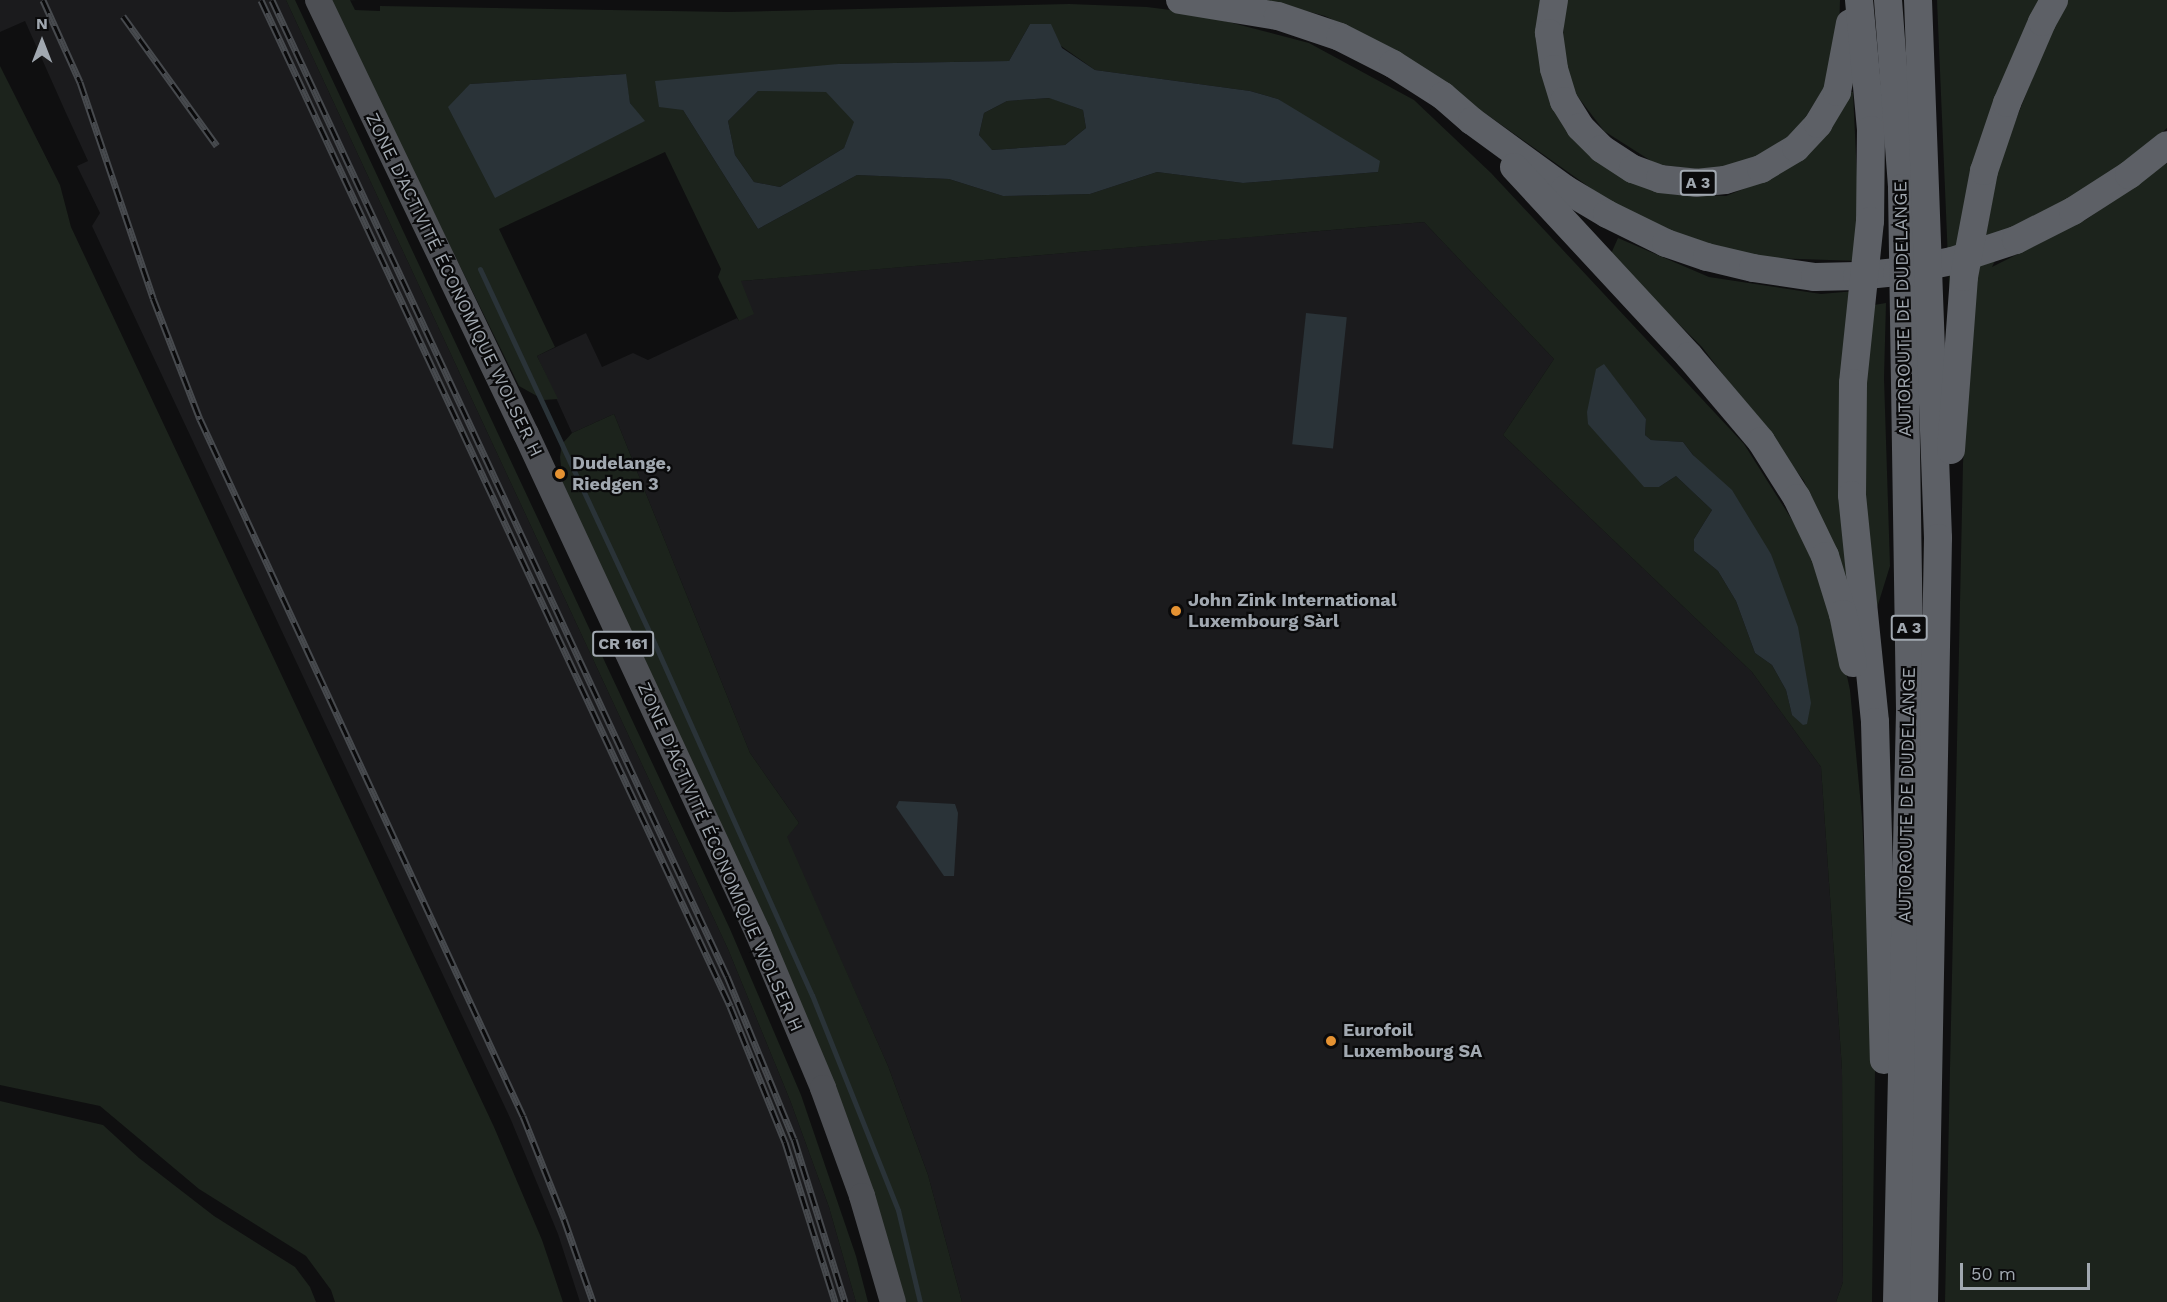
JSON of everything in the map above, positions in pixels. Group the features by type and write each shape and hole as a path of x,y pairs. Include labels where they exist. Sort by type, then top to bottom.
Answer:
{"highway":[{"name":"A 3","path":"1180,0 1278,16 1341,37 1402,70 1443,96 1472,121 1565,189 1607,214 1666,243 1707,257 1753,268 1815,277 1897,272 1953,261 2016,240 2073,211 2130,176 2167,145"},
{"name":"A 3","path":"1554,0 1549,33 1554,69 1564,101 1580,127 1602,149 1633,169 1660,179 1696,183 1725,180 1761,169 1796,148 1818,124 1837,92 1852,0"},
{"name":"A 3","path":"1859,0 1871,130 1870,221 1854,383 1852,483 1875,722 1884,1069 1897,1257"},
{"name":"AUTOROUTE DE DUDELANGE","path":"1888,0 1902,188 1910,711 1897,1302"},
{"name":"AUTOROUTE DE DUDELANGE","path":"1918,0 1938,538 1924,1302"},
{"name":"A 3","path":"1938,538 1950,460 1964,277 1984,171 2007,103 2054,0"},
{"name":"A 3","path":"1472,121 1689,356 1761,441 1797,498 1824,556 1842,614 1859,689 1876,810"}],"main road":[{"name":"ZONE D'ACTIVITÉ ÉCONOMIQUE WOLSER H","path":"318,0 526,434 758,933 823,1088 862,1196 893,1302"}],"shaded area":[{"path":"0,0 286,0 728,949 790,1100 829,1207 856,1302 580,1302 558,1234 511,1120 92,226 100,213 77,166 88,161 25,21 0,32"},
{"path":"286,0 295,0 730,929 801,1095 856,1256 868,1302 856,1302 829,1207 790,1100 728,949"},
{"path":"329,0 350,0 355,10 380,11 380,6 728,12 1069,4 1147,7 1194,13 1309,43 1414,100 1491,173 1744,444 1806,542 1834,616 1850,690 1862,817 1875,1070 1872,1302 1836,1302 1843,1282 1842,1069 1821,767 1752,672 1503,435 1554,359 1424,222 741,281 754,314 739,321 718,277 721,269 665,152 499,229 555,347 537,356 558,399 544,400 519,386","holes":["1030,24 1095,70 1250,91 1278,99 1378,172 1243,183 1157,172 1090,194 1003,196 949,179 857,175 758,229 683,110 838,64 1009,61","625,74 630,103 644,122 470,84","1604,365 1646,419 1645,435 1651,440 1683,442 1771,554 1792,715 1786,690 1772,665 1755,653 1736,601 1718,571 1694,551 1694,539 1712,510 1676,476 1659,487 1597,369"]},
{"path":"1264,0 1547,0 1551,93 1670,194 1726,196 1766,180 1846,92 1853,92 1859,219 1858,261 1767,258 1697,241 1620,209 1396,50 1325,16"},
{"path":"1564,0 1840,0 1838,65 1800,126 1774,149 1740,164 1702,170 1656,164 1604,131 1572,89 1563,48"},
{"path":"1937,0 2044,0 1950,307"},
{"path":"2064,0 2167,0 2167,128 2150,144 2083,192 2010,231 1992,267 2087,219 2167,163 2167,1302 1945,1302 1963,463 1972,308 2000,159"},
{"path":"1030,24 1051,24 1062,48 1095,70 1250,91 1278,99 1380,161 1378,172 1243,183 1157,172 1090,194 1003,196 949,179 857,175 758,229 683,110 659,107 655,81 838,64 1009,61","holes":["758,91 826,92 854,122 844,148 780,187 754,182 735,155 728,121","1049,98 1083,110 1086,128 1065,145 992,150 979,135 984,113 1007,101"]},
{"path":"0,66 60,185 71,227 494,1127 542,1240 563,1302 335,1302 331,1290 306,1256 199,1189 100,1106 0,1085"},
{"path":"626,74 630,103 645,121 495,198 448,107 470,84"},
{"path":"758,91 826,91 855,122 844,148 780,187 754,182 735,155 728,121"},
{"path":"1050,98 1083,110 1086,128 1065,145 991,150 979,135 984,113 1007,101"},
{"path":"1424,222 1554,359 1503,435 1752,672 1821,767 1842,1069 1843,1282 1836,1302 962,1302 928,1175 888,1066 786,837 799,823 750,753 614,414 572,433 537,356 586,333 602,367 633,353 648,360 737,318 739,321 740,281"},
{"path":"1618,238 1709,277 1821,294 1855,291 1850,580 1844,583 1804,481 1702,347 1610,256"},
{"path":"1886,303 1884,378 1890,566 1876,611 1864,495 1864,394 1874,305"},
{"path":"1306,313 1347,317 1333,449 1292,444"},
{"path":"1604,364 1646,419 1645,435 1651,440 1683,442 1693,455 1732,490 1771,554 1798,627 1811,703 1807,724 1803,725 1792,715 1786,690 1772,665 1755,653 1736,601 1718,571 1694,551 1694,539 1712,510 1676,476 1659,487 1644,487 1588,424 1587,412 1596,369"},
{"path":"614,414 750,753 799,823 787,837 888,1066 928,1175 962,1302 905,1302 559,477 562,475 560,457 562,444 572,433"},
{"path":"899,801 955,804 958,813 954,876 944,876 896,807"},
{"path":"0,1101 103,1125 139,1158 214,1216 295,1267 310,1287 316,1302 0,1302"}],"waterway":[{"path":"480,269 653,640 812,995 898,1210 920,1302"}],"railway":[{"path":"43,0 80,82 153,298 200,419 523,1116 564,1219 593,1302"},
{"path":"261,0 730,1006 785,1142 835,1302"},
{"path":"272,0 727,976 794,1139 845,1302"},
{"path":"123,16 217,146"}],"place":[{"name":"Dudelange, Riedgen 3","path":"560,474"},
{"name":"John Zink International Luxembourg Sàrl","path":"1176,611"},
{"name":"Eurofoil Luxembourg SA","path":"1331,1041"}]}
